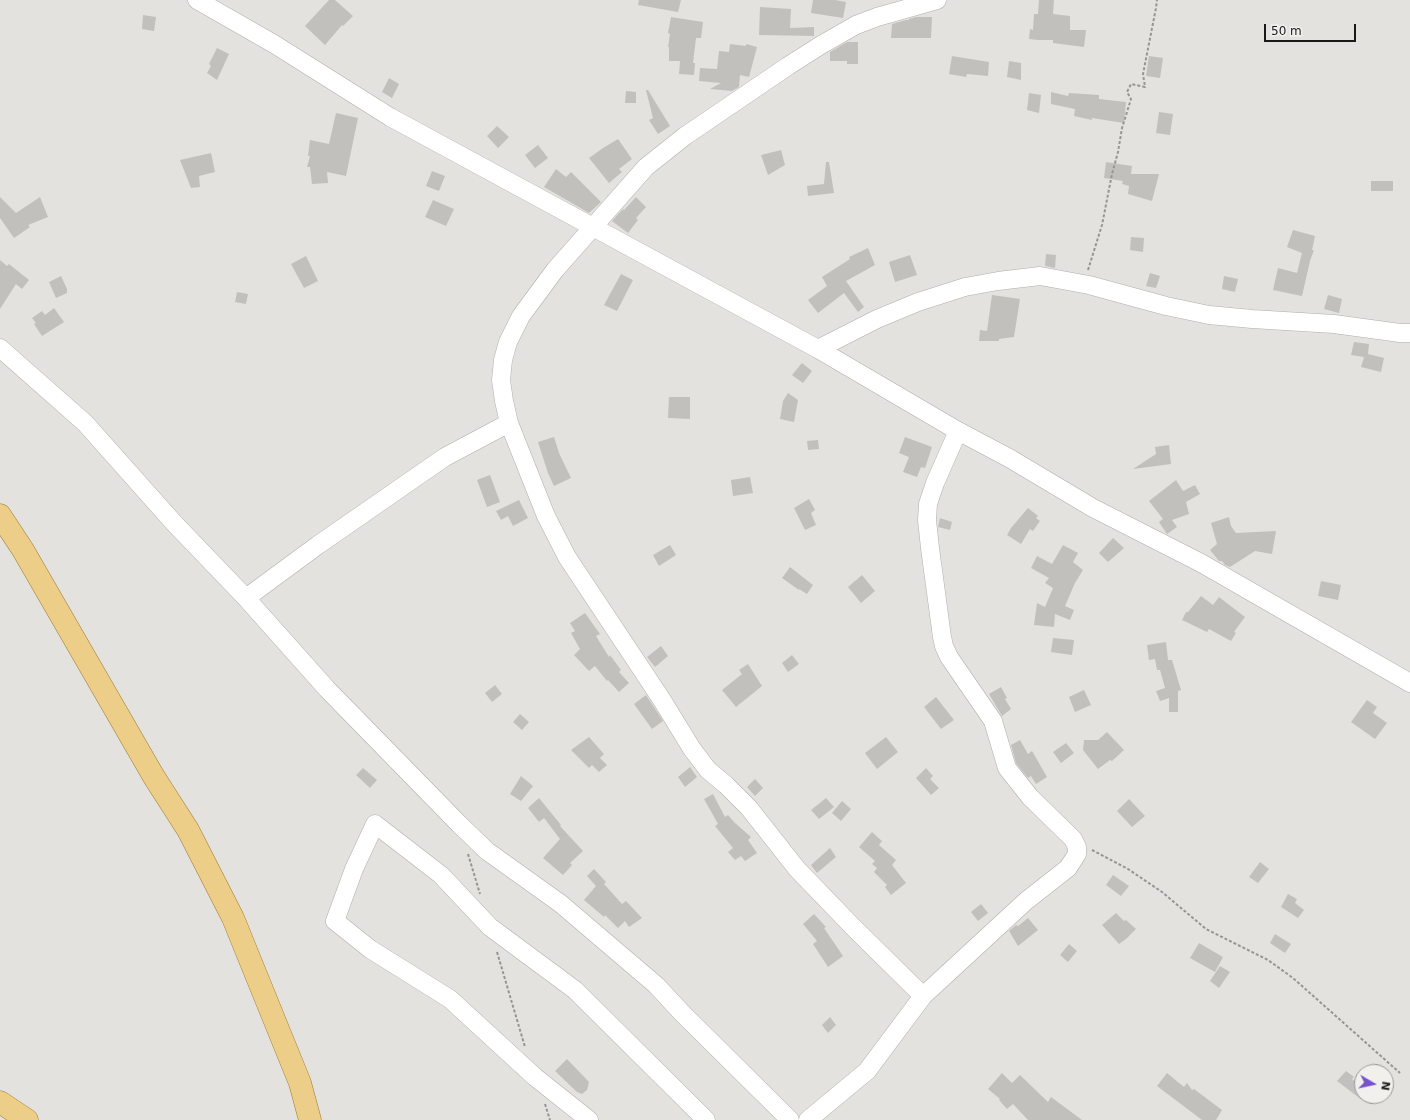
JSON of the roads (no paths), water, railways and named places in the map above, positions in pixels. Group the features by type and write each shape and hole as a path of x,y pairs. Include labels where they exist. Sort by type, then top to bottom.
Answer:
{"main road":[{"path":"0,515 22,550 154,777 188,830 233,918 300,1083 310,1120"},
{"path":"0,1102 27,1120"}],"street":[{"path":"197,0 274,44 390,117 818,349 958,431 1009,458 1093,508 1201,563 1410,683"},
{"path":"924,996 854,928 797,869 749,808 726,785 708,770 692,749 567,556 546,516 509,423 501,380 503,360 508,342 521,316 555,270 646,167 685,136 788,66 856,25 876,16 937,0"},
{"path":"818,349 877,319 911,305 965,287 1040,276 1084,284 1166,306 1209,315 1334,324 1410,333"},
{"path":"0,348 85,423 174,523 246,598 327,689 459,824 487,851 561,904 656,985 683,1014 790,1120"},
{"path":"246,598 318,545 445,457 509,423"},
{"path":"808,1120 867,1071 924,996 1026,901 1068,868 1077,854 1077,847 1073,839 1030,797 1007,768 992,721 949,657 944,646 930,548 927,520 928,504 934,483 958,431"},
{"path":"589,1120 535,1077 450,999 370,949 335,921 354,868 375,824 442,875 490,927 575,990 706,1120"}]}
